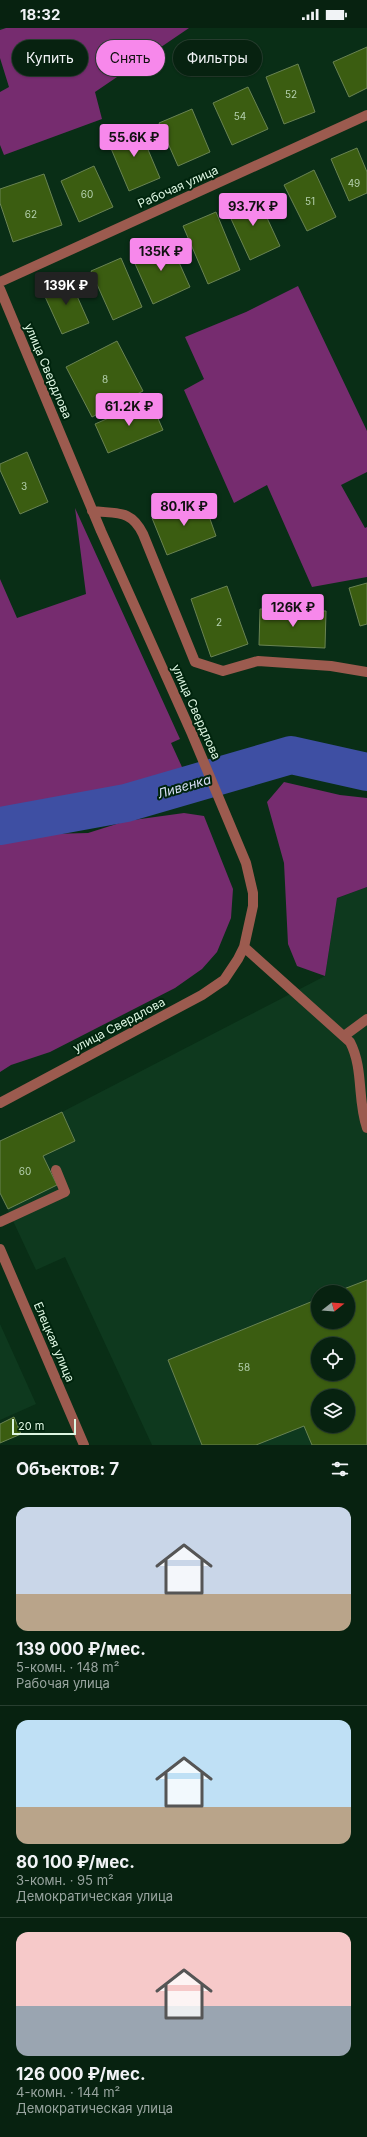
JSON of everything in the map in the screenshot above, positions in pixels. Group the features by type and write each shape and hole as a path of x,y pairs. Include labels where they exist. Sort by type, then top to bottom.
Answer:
{"street":[{"name":"Рабочая улица","path":"0,282 367,115"},
{"name":"улица Свердлова","path":"0,289 92,511 238,840 246,863 253,893 253,906 244,947 224,980 202,995 0,1103"},
{"path":"92,511 128,515 134,518 138,524 195,662 223,672 258,661 331,666 367,672"},
{"path":"244,947 344,1036 354,1050 357,1060 362,1116 367,1128"},
{"path":"344,1036 367,1019"},
{"path":"0,1222 65,1192 56,1170"},
{"name":"Елецкая улица","path":"0,1249 84,1445"}],"shaded area":[{"path":"6,28 189,28 165,44 165,40 96,40 96,76 118,76 95,92 102,119 4,155 0,145 0,92 9,87 0,58 0,30"},
{"path":"298,286 367,431 367,472 341,485 365,528 367,527 367,577 312,587 267,485 234,503 184,390 204,379 185,337 246,312"},
{"path":"75,508 180,739 171,743 187,778 166,781 144,779 117,787 87,802 76,801 46,808 0,815 0,579 17,618 86,594"},
{"path":"284,782 340,795 367,798 367,887 337,898 325,976 297,966 288,944 284,863 267,802"},
{"path":"184,813 204,816 233,889 231,918 217,952 202,969 175,988 50,1052 11,1065 0,1072 0,843 49,834 88,833 126,821"},
{"path":"367,887 367,1445 152,1445 65,1257 36,1270 0,1193 0,1141 62,1112 325,976 337,898"},
{"path":"0,1324 36,1404 0,1420"}],"building":[{"path":"367,47 367,88 349,97 333,62"},
{"path":"298,64 315,112 284,124 266,77"},
{"path":"248,87 268,129 232,145 213,103"},
{"path":"192,109 210,152 178,166 159,123"},
{"path":"138,126 160,178 129,191 107,139"},
{"path":"357,148 367,172 367,193 349,201 331,159"},
{"path":"94,166 113,207 79,222 61,181"},
{"path":"314,170 336,217 307,231 284,185"},
{"path":"44,174 62,225 13,242 0,203 0,189"},
{"path":"256,194 280,246 250,260 226,208"},
{"path":"216,212 240,270 208,284 183,226"},
{"path":"169,240 190,287 153,304 132,257"},
{"path":"121,258 142,307 113,320 91,271"},
{"path":"69,278 89,323 62,334 42,290"},
{"path":"117,341 143,391 92,417 66,367"},
{"path":"150,400 163,430 108,453 95,424"},
{"path":"27,452 48,502 20,514 0,470 0,464"},
{"path":"203,499 216,536 167,555 152,518"},
{"path":"367,583 367,624 360,626 349,588"},
{"path":"227,586 248,644 211,657 191,599"},
{"path":"260,609 326,611 325,648 259,645"},
{"path":"62,1112 75,1141 43,1156 57,1185 8,1209 0,1193 0,1141"},
{"path":"367,1280 367,1445 312,1445 304,1426 256,1445 202,1445 168,1360 311,1302 311,1329 355,1329 354,1285"},
{"path":"14,1417 21,1434 0,1443 0,1424"}],"waterway":[{"name":"Ливенка","path":"0,826 126,803 291,755 367,772"}]}
